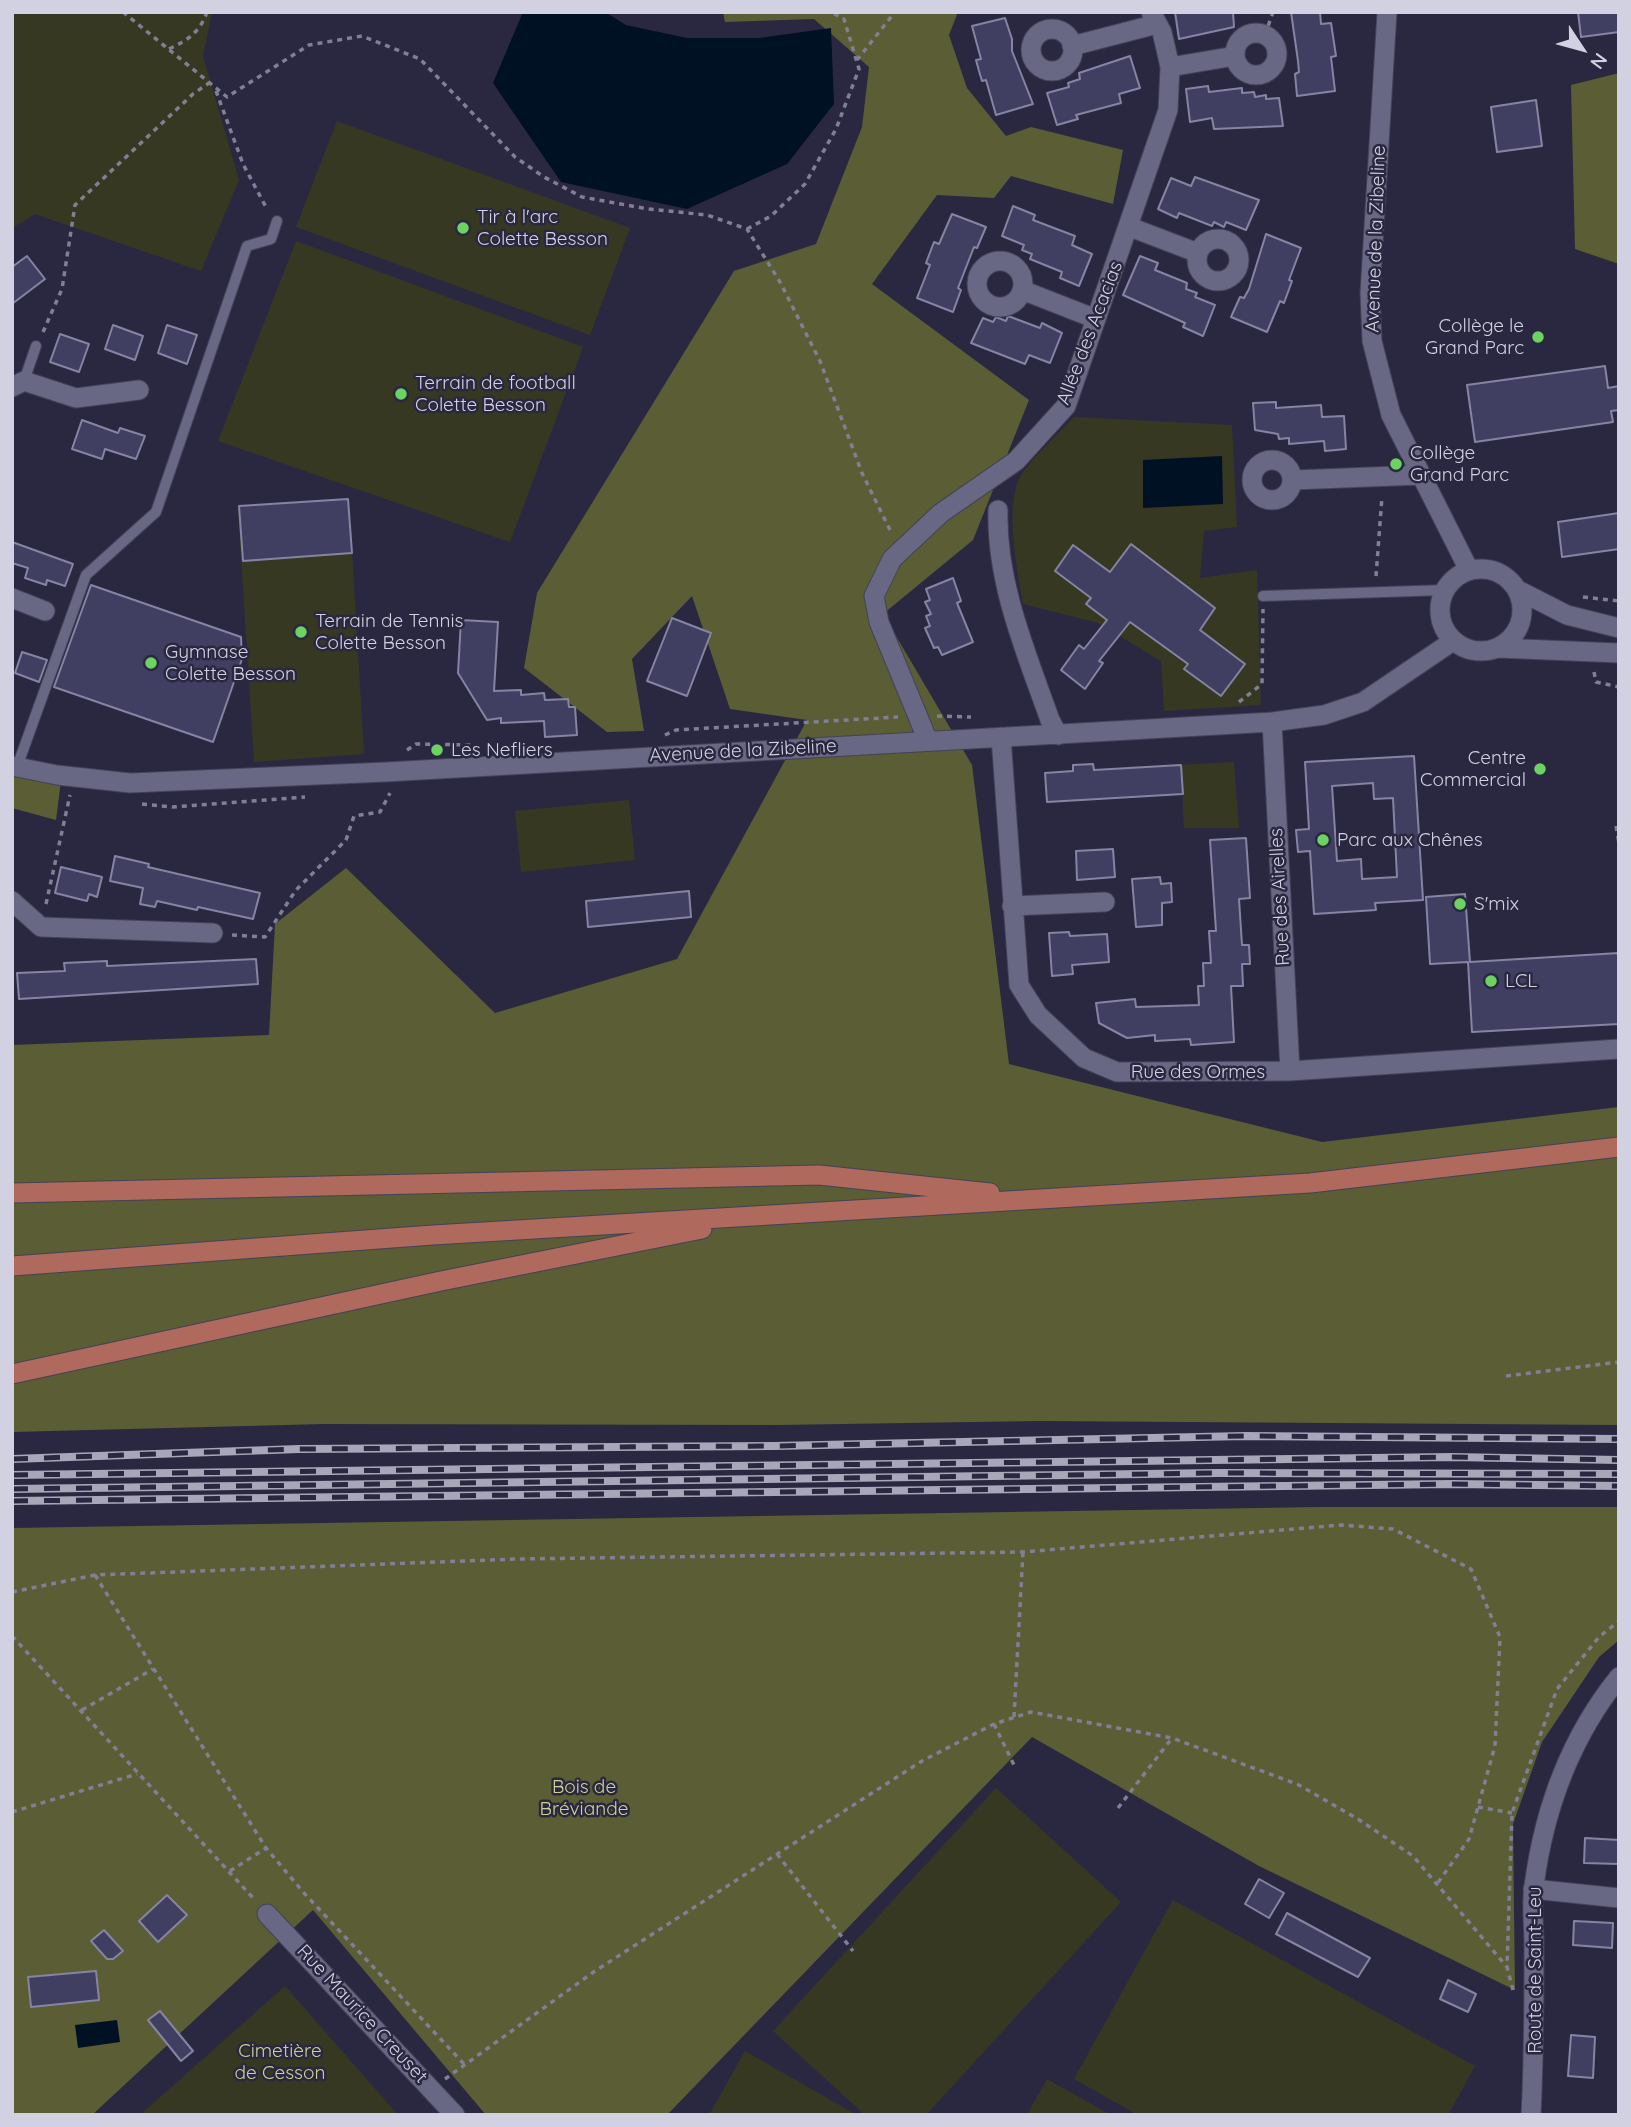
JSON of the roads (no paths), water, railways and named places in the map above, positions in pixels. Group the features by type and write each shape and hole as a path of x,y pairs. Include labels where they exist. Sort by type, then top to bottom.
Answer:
{"main road":[{"path":"12,1266 433,1235 1310,1183 1619,1147"},
{"path":"12,1193 819,1175 1046,1199"},
{"path":"12,1374 441,1281 772,1215"}],"street":[{"name":"Avenue de la Zibeline","path":"1387,12 1370,293 1372,341 1391,415 1469,570"},
{"path":"1072,46 1154,18"},
{"name":"Allée des Acacias","path":"928,741 915,715 879,622 874,596 892,559 900,551 941,513 1016,461 1066,406 1130,227 1168,110 1170,67 1162,32 1154,18"},
{"path":"1250,34 1265,35 1275,44 1277,51 1275,64 1266,74 1246,73 1235,55 1244,37 1250,34"},
{"path":"1170,67 1235,55"},
{"path":"1130,227 1198,253"},
{"path":"1022,290 1096,319"},
{"path":"18,384 76,398 139,390"},
{"path":"1293,480 1420,475"},
{"path":"998,510 998,537 1011,610 1058,735"},
{"path":"1619,628 1567,615 1518,590 1506,576 1495,570 1469,570 1451,581 1445,590 1440,615 1444,628 1453,641 1475,651 1498,648 1619,653"},
{"path":"1498,648 1520,624 1523,611 1518,590"},
{"path":"12,598 45,611"},
{"name":"Avenue de la Zibeline","path":"15,767 130,783 1272,722 1324,715 1363,702 1453,641"},
{"name":"Rue des Airelles","path":"1272,722 1290,1071"},
{"name":"Rue des Ormes","path":"1001,737 1019,985 1038,1015 1084,1058 1117,1072 1290,1071 1619,1049"},
{"path":"12,901 41,927 213,933"},
{"path":"1012,906 1105,902"},
{"name":"Route de Saint-Leu","path":"1531,2115 1535,2047 1533,1889 1545,1830 1564,1766 1603,1697 1619,1677"},
{"path":"1533,1889 1619,1898"},
{"name":"Rue Maurice Creuset","path":"267,1914 455,2115"}],"lane":[{"path":"15,767 86,575 156,512 247,246 271,239 277,222"},
{"path":"18,384 36,346"},
{"path":"1263,596 1445,590"}],"water":[{"path":"523,12 605,12 626,25 687,38 759,38 831,28 834,104 787,164 687,209 561,182 493,83"},
{"path":"1222,456 1223,504 1143,508 1143,460"},
{"path":"117,2020 120,2042 78,2048 75,2025"}],"railway":[{"path":"12,1459 299,1449 774,1446 1245,1436 1619,1439"},
{"path":"12,1475 1452,1457 1619,1460"},
{"path":"12,1489 1218,1473 1619,1474"},
{"path":"12,1501 1453,1484 1619,1486"}],"place":[{"name":"Tir à l'arc Colette Besson","path":"463,228"},
{"name":"Collège le Grand Parc","path":"1538,337"},
{"name":"Terrain de football Colette Besson","path":"401,394"},
{"name":"Collège Grand Parc","path":"1396,464"},
{"name":"Terrain de Tennis Colette Besson","path":"301,632"},
{"name":"Gymnase Colette Besson","path":"151,663"},
{"name":"Les Nefliers","path":"437,750"},
{"name":"Centre Commercial","path":"1540,769"},
{"name":"Parc aux Chênes","path":"1323,840"},
{"name":"S'mix","path":"1460,904"},
{"name":"LCL","path":"1491,981"}],"park label":[{"name":"Bois de Bréviande","path":"584,1798"},
{"name":"Cimetière de Cesson","path":"280,2062"}]}
